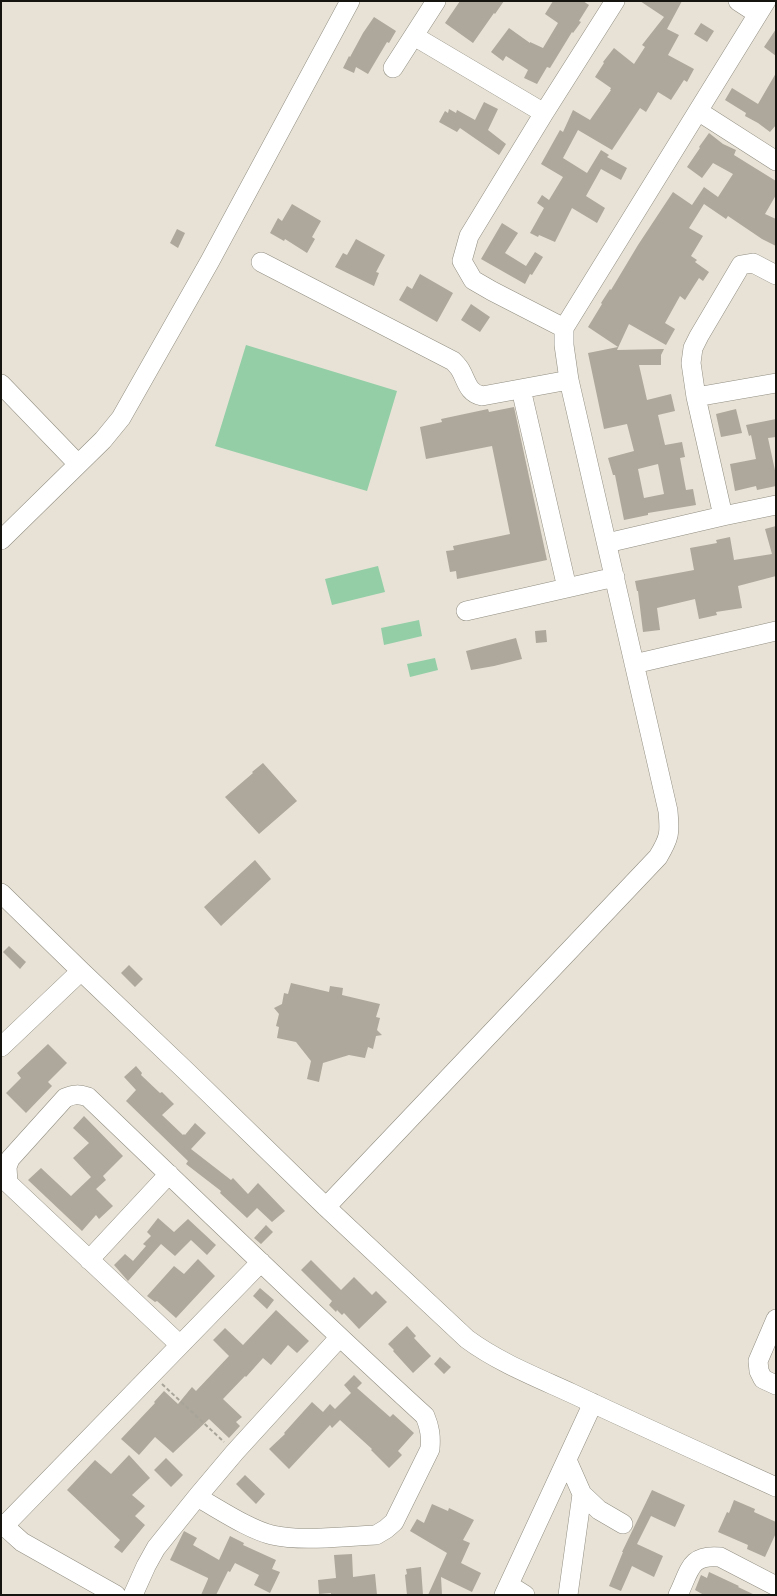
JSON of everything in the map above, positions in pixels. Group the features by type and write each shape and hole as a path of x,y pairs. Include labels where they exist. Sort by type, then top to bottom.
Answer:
{"street":[{"path":"1,540 103,440 121,418 210,261 350,1"},
{"path":"393,68 436,1"},
{"path":"564,328 473,280 462,262 469,236 615,1"},
{"path":"326,1207 652,864 667,841 669,828 668,811 608,543 569,380 564,345 564,328 762,8 738,1"},
{"path":"414,36 544,113"},
{"path":"698,111 776,161"},
{"path":"261,262 453,360 460,368 467,386 477,395 482,396 569,380"},
{"path":"723,516 696,398 691,363 693,348 741,266 753,263 776,275"},
{"path":"696,398 776,383"},
{"path":"1,384 78,464"},
{"path":"521,389 567,588"},
{"path":"608,543 776,505"},
{"path":"466,610 615,577"},
{"path":"634,664 776,631"},
{"path":"1,892 326,1207 467,1339 499,1359 776,1487"},
{"path":"1,1047 81,971"},
{"path":"180,1344 8,1183 7,1167 10,1159 65,1098 73,1094 81,1094 88,1097 339,1338 425,1416 429,1426 431,1437 430,1449 394,1522 376,1535 293,1538 273,1535 260,1531 197,1497"},
{"path":"89,1260 169,1174"},
{"path":"116,1595 22,1542 2,1524 261,1262"},
{"path":"776,1319 758,1361 758,1371 764,1379 776,1385"},
{"path":"133,1595 156,1548 235,1452 339,1338"},
{"path":"525,1595 506,1590 593,1404"},
{"path":"567,1460 582,1494 599,1510 623,1524"},
{"path":"568,1595 582,1494"},
{"path":"678,1595 695,1561 702,1557 710,1556 720,1558 776,1586"}],"path":[{"path":"151,1373 235,1452"}],"green space":[{"path":"246,345 397,391 367,491 215,446"},
{"path":"378,566 385,592 332,605 325,579"},
{"path":"419,620 422,636 384,645 381,628"},
{"path":"435,658 438,670 410,677 407,664"}],"building":[{"path":"460,1 504,1 473,43 445,23"},
{"path":"553,1 583,1 589,5 579,21 581,22 572,32 550,68 547,67 537,84 524,78 528,70 506,56 503,61 491,52 509,28 530,43 543,48 558,23 545,14"},
{"path":"640,1 682,1 667,29 679,35 668,55 694,69 687,82 684,80 671,100 658,92 646,112 640,108 612,150 578,130 563,158 587,173 601,150 609,155 607,157 627,168 621,180 601,169 586,196 605,208 597,223 572,208 555,242 539,235 538,237 530,233 544,208 537,203 542,195 549,200 563,177 541,164 560,130 563,132 573,110 590,120 611,90 611,88 595,77 603,62 614,48 634,64 645,47 642,45 664,17"},
{"path":"374,17 396,31 389,43 387,42 368,74 356,67 354,73 343,68 349,56"},
{"path":"701,23 714,31 707,42 694,34"},
{"path":"776,29 776,56 764,47"},
{"path":"776,73 776,125 770,132 745,116 746,113 725,100 732,88 758,104"},
{"path":"484,102 498,109 488,130 506,144 499,155 460,128 457,132 439,122 445,111 448,113 449,109 456,113 457,110 475,120"},
{"path":"709,133 723,144 736,150 734,155 776,181 776,195 765,214 776,219 776,246 728,216 726,219 704,204 689,228 703,236 691,256 697,260 695,262 709,272 703,281 699,278 685,300 680,296 665,323 675,329 666,345 629,324 617,350 664,349 661,355 661,365 639,365 647,400 671,394 675,411 658,415 665,445 682,442 685,457 680,458 686,490 693,489 696,505 648,513 648,515 624,520 615,475 613,475 608,458 634,451 627,424 604,429 588,353 618,347 588,327 601,303 673,192 692,205 704,187 718,197 733,174 713,163 702,178 687,167","holes":["658,464 664,494 644,498 638,469"]},
{"path":"292,204 321,221 312,237 315,239 307,253 285,239 284,241 270,233 278,218 282,221"},
{"path":"502,223 518,233 505,253 526,266 535,252 543,257 525,284 481,259"},
{"path":"177,229 185,233 178,248 170,243"},
{"path":"356,239 385,255 376,272 379,273 374,286 335,267 343,253 347,255"},
{"path":"420,274 453,293 437,322 399,300 407,286 412,289"},
{"path":"471,304 490,317 480,332 461,320"},
{"path":"514,407 547,560 457,579 456,571 450,572 446,551 454,550 453,546 510,534 492,446 426,459 420,427 442,422 441,419 488,409 489,412"},
{"path":"736,409 742,433 721,437 716,414"},
{"path":"776,419 776,437 768,438 776,475 776,486 757,490 756,486 735,491 730,464 756,459 751,435 749,436 746,425"},
{"path":"776,526 776,576 738,586 742,608 716,612 717,615 699,619 695,599 657,608 660,630 643,632 635,581 694,570 690,548 717,543 716,540 730,537 734,560 772,554 765,529"},
{"path":"546,630 547,642 536,643 535,631"},
{"path":"516,638 522,659 471,670 466,651"},
{"path":"263,763 297,801 259,834 225,797"},
{"path":"255,860 271,879 221,926 204,907"},
{"path":"9,946 26,962 20,969 3,952"},
{"path":"129,965 143,979 135,987 121,973"},
{"path":"291,983 329,992 330,986 343,988 342,995 380,1004 376,1017 380,1018 377,1030 382,1035 376,1036 373,1049 368,1047 365,1058 349,1055 323,1063 319,1082 307,1079 311,1061 296,1042 277,1038 279,1027 276,1026 279,1014 274,1008 282,1004 284,993 288,994"},
{"path":"48,1044 67,1063 48,1082 52,1086 26,1113 6,1093 21,1078 17,1073"},
{"path":"136,1066 142,1073 141,1075 174,1104 162,1115 183,1135 195,1123 206,1133 191,1149 231,1180 233,1178 248,1194 258,1183 285,1211 272,1222 257,1208 247,1218 220,1193 221,1191 186,1164 188,1161 126,1101 136,1090 124,1077"},
{"path":"84,1116 123,1156 103,1176 106,1180 96,1189 113,1206 99,1219 96,1215 82,1231 28,1180 41,1168 71,1196 91,1177 73,1158 89,1143 73,1128"},
{"path":"158,1218 174,1232 188,1219 216,1245 207,1255 191,1240 175,1256 161,1244 128,1281 114,1265 125,1254 133,1261 146,1246 143,1244 151,1236 147,1232"},
{"path":"266,1225 273,1232 261,1244 254,1238"},
{"path":"198,1259 215,1276 176,1318 157,1301 155,1302 147,1296 174,1266 184,1274"},
{"path":"311,1260 341,1290 354,1277 372,1295 376,1291 387,1302 359,1329 344,1313 342,1315 337,1310 336,1312 329,1305 332,1301 301,1270"},
{"path":"260,1288 274,1300 267,1309 253,1296"},
{"path":"276,1310 309,1341 297,1353 288,1345 271,1365 263,1358 223,1399 242,1417 236,1422 240,1426 229,1438 209,1419 173,1453 155,1437 139,1455 121,1439 164,1391 178,1404 192,1387 196,1391 229,1356 213,1340 225,1328 243,1345"},
{"path":"407,1326 416,1336 414,1338 431,1356 413,1373 388,1344"},
{"path":"440,1357 451,1367 444,1374 434,1364"},
{"path":"354,1375 362,1383 357,1388 390,1417 393,1414 414,1433 398,1451 402,1455 389,1468 372,1449 340,1420 332,1428 330,1425 289,1469 269,1449 285,1434 312,1402 323,1412 330,1404 335,1409 351,1393 344,1385"},
{"path":"129,1455 150,1478 132,1495 145,1506 135,1516 145,1525 122,1553 114,1547 120,1540 67,1490 95,1460 111,1474"},
{"path":"166,1458 183,1475 171,1487 154,1470"},
{"path":"245,1475 265,1494 256,1504 236,1484"},
{"path":"652,1490 685,1505 675,1527 651,1516 637,1544 663,1556 654,1577 632,1566 621,1591 609,1586 622,1552"},
{"path":"734,1500 755,1509 754,1512 776,1522 776,1533 765,1557 747,1549 748,1545 718,1532"},
{"path":"432,1504 448,1511 449,1508 474,1520 463,1540 470,1543 461,1563 481,1573 472,1592 441,1577 442,1595 428,1595 447,1553 410,1531 417,1519 424,1523"},
{"path":"184,1531 197,1538 193,1545 219,1560 230,1536 244,1543 243,1545 276,1560 272,1569 280,1572 270,1593 254,1585 259,1575 235,1563 230,1572 228,1571 216,1595 201,1595 208,1578 170,1560"},
{"path":"352,1554 353,1577 375,1574 377,1595 319,1594 318,1580 336,1578 334,1555"},
{"path":"421,1567 423,1595 407,1595 406,1569"},
{"path":"709,1572 755,1595 704,1595 695,1590 701,1575 707,1578"}]}
